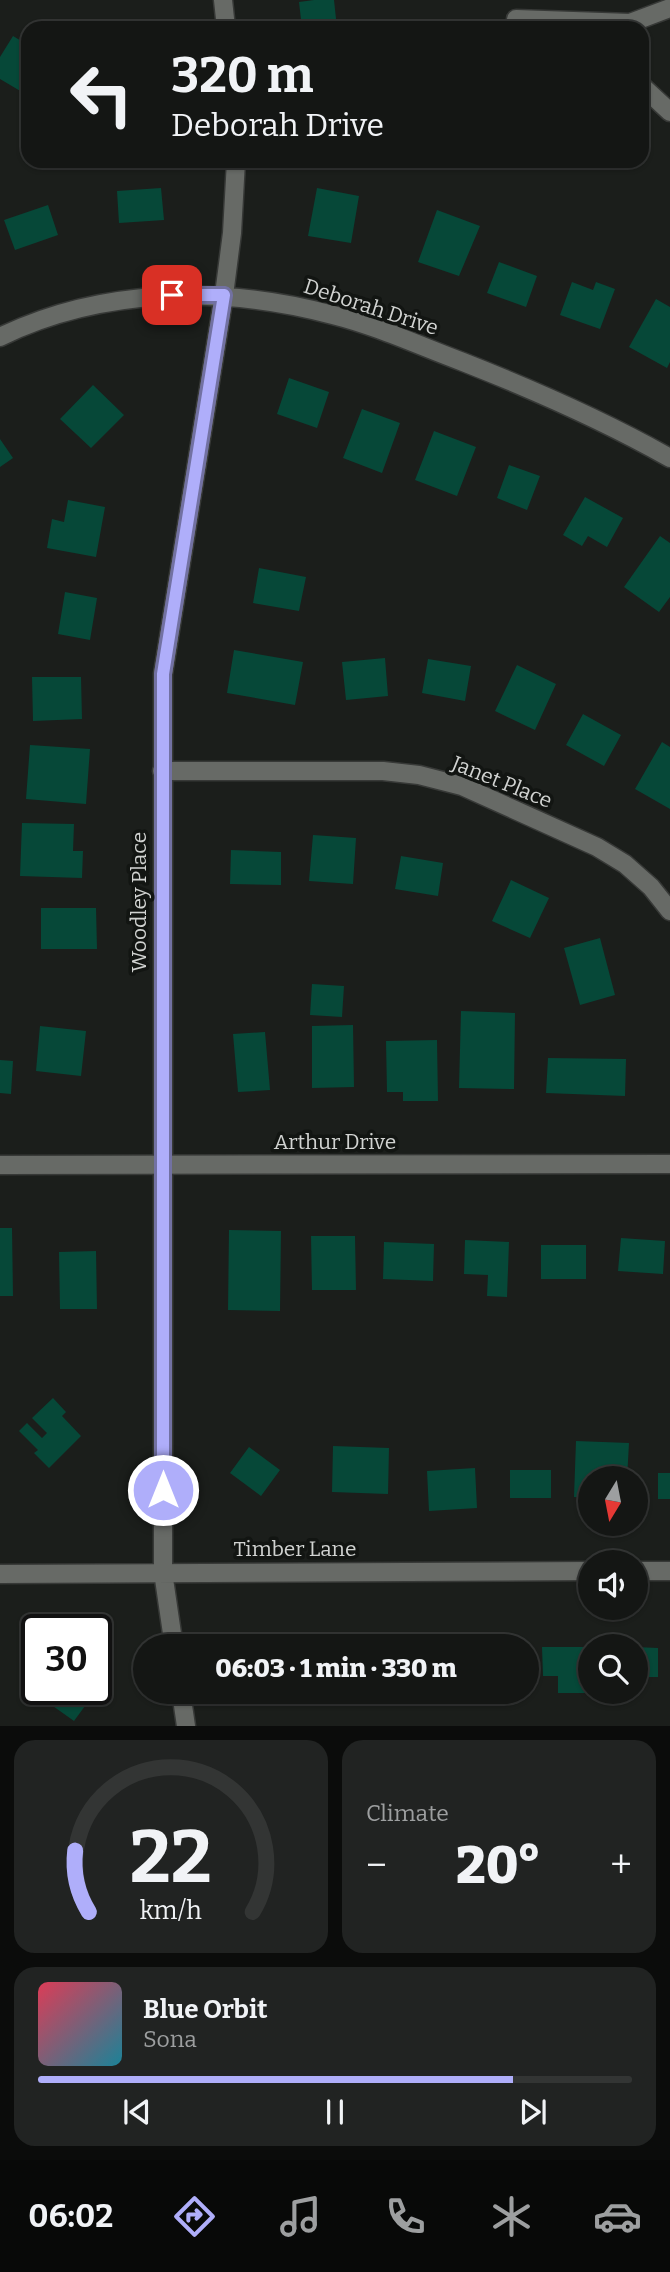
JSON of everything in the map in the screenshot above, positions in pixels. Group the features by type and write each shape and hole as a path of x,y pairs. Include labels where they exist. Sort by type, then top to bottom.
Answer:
{"street":[{"path":"223,0 225,21"},
{"path":"639,21 670,8"},
{"path":"516,19 554,21"},
{"path":"649,92 670,112"},
{"name":"Woodley Place","path":"172,1634 163,1572 163,674 224,295 232,233 236,168"},
{"name":"Deborah Drive","path":"0,337 58,314 114,302 172,295 224,295 279,302 324,312 393,335 555,399 621,430 670,458"},
{"name":"Janet Place","path":"162,771 383,771 419,775 462,786 597,847 625,864 651,887 670,911"},
{"name":"Arthur Drive","path":"0,1165 670,1164"},
{"name":"Timber Lane","path":"0,1574 578,1571"},
{"path":"648,1571 670,1571"},
{"path":"183,1704 186,1726"}],"building":[{"path":"334,0 336,21 301,21 299,2"},
{"path":"13,36 21,41 21,91 0,79 0,57"},
{"path":"161,188 164,220 119,223 117,191"},
{"path":"317,188 359,196 351,243 308,236"},
{"path":"48,205 58,235 15,250 4,220"},
{"path":"437,210 480,226 459,276 418,262"},
{"path":"499,262 537,276 526,307 487,293"},
{"path":"572,282 593,290 596,282 615,289 600,329 560,315"},
{"path":"656,299 670,307 670,362 667,368 629,347"},
{"path":"289,378 329,392 317,428 277,414"},
{"path":"93,385 124,415 91,448 60,419"},
{"path":"362,409 400,423 382,473 343,458"},
{"path":"434,431 476,447 457,496 415,480"},
{"path":"0,439 13,458 0,467"},
{"path":"509,465 540,476 527,510 497,498"},
{"path":"585,497 623,518 607,547 588,536 582,546 563,535"},
{"path":"68,500 105,507 96,557 47,548 52,519 64,522"},
{"path":"660,536 670,543 670,597 659,612 624,587"},
{"path":"259,568 306,577 299,611 253,603"},
{"path":"65,592 97,598 90,640 58,634"},
{"path":"234,650 303,662 295,705 227,693"},
{"path":"385,658 388,696 346,700 342,662"},
{"path":"428,659 471,666 465,701 422,693"},
{"path":"517,665 556,684 535,730 495,711"},
{"path":"32,677 81,677 82,719 33,721"},
{"path":"583,714 621,735 604,766 566,745"},
{"path":"662,742 670,747 670,809 635,789"},
{"path":"30,745 90,749 86,804 26,799"},
{"path":"22,823 74,824 73,851 83,851 82,878 20,876"},
{"path":"313,835 356,838 353,884 309,881"},
{"path":"231,850 281,852 281,885 230,884"},
{"path":"401,856 443,863 438,896 395,889"},
{"path":"511,880 549,898 530,938 492,921"},
{"path":"41,908 96,908 97,949 41,949"},
{"path":"600,938 615,995 580,1005 564,948"},
{"path":"312,984 344,986 342,1017 310,1015"},
{"path":"461,1011 515,1013 514,1089 459,1088"},
{"path":"353,1025 354,1087 312,1088 312,1026"},
{"path":"40,1026 86,1031 81,1076 36,1071"},
{"path":"265,1032 270,1090 238,1092 233,1034"},
{"path":"437,1040 438,1101 403,1101 403,1092 387,1092 386,1041"},
{"path":"548,1058 626,1059 625,1096 546,1093"},
{"path":"0,1060 13,1061 11,1094 0,1093"},
{"path":"0,1228 12,1228 13,1296 0,1296"},
{"path":"229,1230 281,1231 280,1311 228,1310"},
{"path":"311,1236 355,1236 356,1290 312,1290"},
{"path":"621,1238 665,1241 663,1274 618,1271"},
{"path":"465,1240 509,1242 507,1297 487,1296 488,1275 464,1274"},
{"path":"384,1242 434,1244 433,1281 383,1279"},
{"path":"541,1245 586,1245 586,1279 541,1279"},
{"path":"96,1251 97,1309 60,1309 59,1252"},
{"path":"53,1398 66,1412 62,1416 81,1436 49,1468 34,1453 38,1450 19,1431 27,1423 42,1438 47,1433 32,1418"},
{"path":"576,1441 629,1443 628,1466 578,1466 578,1497 574,1497"},
{"path":"333,1446 389,1448 388,1494 332,1492"},
{"path":"249,1447 280,1470 261,1496 230,1473"},
{"path":"475,1468 477,1508 429,1511 427,1471"},
{"path":"510,1470 551,1470 551,1498 510,1498"},
{"path":"658,1473 670,1473 670,1499 658,1499"},
{"path":"542,1647 578,1647 578,1693 558,1693 558,1676 543,1676"},
{"path":"648,1648 658,1648 658,1677 648,1677"},
{"path":"51,1705 86,1705 74,1721"}],"route":[{"path":"163,1490 163,674 224,295 172,295"}]}
